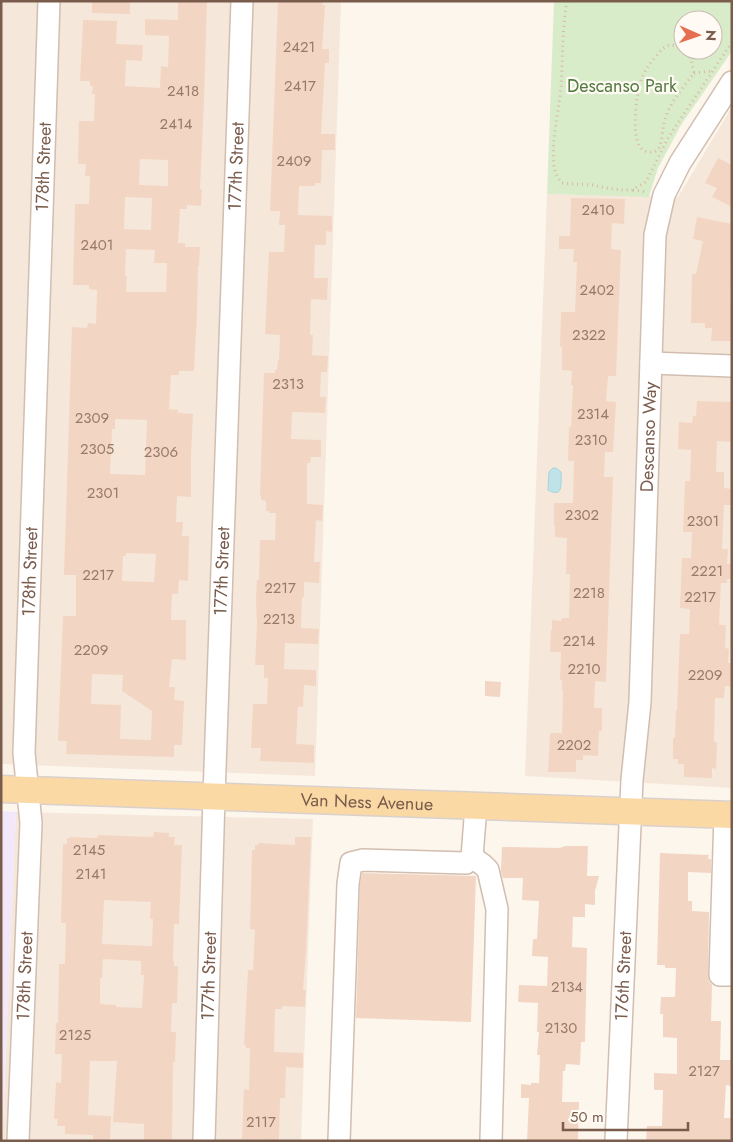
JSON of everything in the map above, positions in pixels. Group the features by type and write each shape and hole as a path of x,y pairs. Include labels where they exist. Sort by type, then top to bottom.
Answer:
{"main road":[{"name":"Van Ness Avenue","path":"1,789 728,815"}],"street":[{"name":"178th Street","path":"18,1141 31,823 24,753 49,1"},
{"name":"177th Street","path":"204,1141 242,1"},
{"name":"Descanso Way","path":"630,811 640,702 655,235 664,195 680,163 726,87"},
{"path":"651,364 732,366"},
{"path":"340,1141 348,884 351,863 363,860 466,863 472,857 476,806"},
{"name":"176th Street","path":"616,1141 630,811"},
{"path":"728,815 720,975 732,975"},
{"path":"472,857 488,870 497,909 491,1141"}],"path":[{"path":"567,1 564,20 561,87 553,151 556,175 562,183 593,185 650,193"},
{"path":"632,190 646,182 669,137 732,42"},
{"path":"673,45 663,48 649,63 640,81 636,98 635,125 637,140 643,150 654,152 659,148 665,116 694,73 692,60"},
{"path":"694,73 713,71"},
{"path":"713,71 726,87"},
{"path":"669,137 681,125"},
{"path":"662,136 669,137"},
{"path":"654,152 658,168"}],"shaded area":[{"path":"1,1 341,1 315,776 1,764"},
{"path":"732,107 732,788 525,776 547,194 678,197"},
{"path":"1,811 16,812 2,1141 1,1141"},
{"path":"16,812 313,819 301,1141 2,1141"}],"green space":[{"name":"Descanso Park","path":"554,1 732,1 732,51 681,125 658,168 649,197 547,194"}],"water":[{"path":"553,468 561,472 561,484 557,492 548,490 549,472"}],"building":[{"path":"92,1 130,1 130,14 92,13"},
{"path":"178,1 207,1 201,206 187,205 187,209 180,209 178,243 185,243 185,247 200,247 194,371 179,371 179,375 171,375 169,409 178,410 178,413 193,414 191,497 177,496 176,522 183,522 182,536 189,536 188,581 179,580 178,594 172,594 171,620 186,620 186,660 172,659 169,687 175,687 174,700 184,701 182,745 174,745 174,757 66,754 67,741 58,741 63,616 76,616 76,575 64,575 72,327 87,328 88,323 96,324 97,290 89,289 89,285 73,285 75,204 89,204 90,176 85,176 86,164 78,164 79,121 94,121 95,94 92,94 93,86 90,86 90,81 80,81 83,20 117,21 116,44 143,45 142,61 126,60 125,86 160,88 161,66 168,67 169,36 145,35 145,19 178,20","holes":["140,159 168,160 168,186 139,185","125,197 152,198 151,230 124,229","126,249 155,250 154,263 167,263 166,292 126,292 127,276 125,276","115,419 147,420 145,475 110,474 112,429 115,429","126,553 156,554 154,582 122,581 123,556 126,556","92,674 123,675 122,691 152,711 151,740 120,739 121,705 91,704"]},
{"path":"278,1 323,1 322,5 325,5 322,49 329,49 329,63 325,63 321,134 335,134 335,150 322,150 321,183 315,183 315,186 299,186 298,215 332,216 332,232 326,231 326,245 315,245 314,278 328,278 327,300 311,299 310,335 313,335 312,355 328,356 327,372 321,372 320,397 326,397 325,413 292,412 291,439 321,440 321,457 311,457 310,463 307,463 307,504 323,505 322,521 316,520 314,562 320,562 319,583 304,582 301,628 319,629 318,644 285,643 284,669 316,670 316,686 304,685 303,707 298,706 296,744 314,745 314,763 260,761 261,748 251,748 253,704 267,704 268,678 264,678 264,665 255,665 256,599 257,580 259,580 260,540 275,540 276,513 266,511 266,501 261,500 260,495 264,373 275,373 275,370 277,370 280,335 265,334 269,252 284,252 285,225 279,225 280,211 270,211"},
{"path":"718,158 732,165 732,207 712,197 717,188 705,183"},
{"path":"571,198 625,199 624,224 612,223 611,249 621,250 616,376 608,376 606,401 616,402 613,452 605,452 604,477 613,477 606,682 595,681 594,708 602,708 602,731 599,731 598,756 583,755 583,760 576,760 576,772 548,772 550,733 562,733 563,691 562,680 560,680 561,652 550,652 552,620 561,621 562,618 569,618 570,574 566,574 567,538 555,537 554,503 573,503 574,461 568,461 573,385 571,385 572,371 562,370 562,347 560,347 561,312 575,312 577,262 573,262 574,249 559,249 559,236 570,236"},
{"path":"697,217 732,224 730,303 732,303 732,341 711,341 712,328 705,328 705,323 691,323 692,274 696,274 703,241 693,239"},
{"path":"697,401 732,402 732,442 717,441 716,472 724,472 724,488 732,489 732,505 724,505 722,549 728,549 727,564 732,564 732,579 727,579 727,583 721,583 719,625 726,625 725,648 729,649 728,663 732,663 732,687 725,686 724,698 715,698 714,742 717,742 716,769 712,768 712,778 684,777 684,764 678,764 678,759 673,759 680,634 689,634 690,609 680,608 682,558 691,558 692,532 683,532 685,481 690,481 691,450 678,449 679,422 692,423 693,416 696,416"},
{"path":"485,681 501,682 500,697 485,696"},
{"path":"154,832 169,833 169,837 175,837 174,845 182,845 179,924 174,924 173,961 174,966 178,966 177,1003 172,1003 171,1032 176,1032 175,1062 173,1062 172,1140 144,1140 144,1124 113,1122 117,1061 90,1061 88,1115 111,1116 110,1141 93,1140 93,1135 65,1134 65,1126 57,1126 58,1119 54,1119 56,1082 61,1083 62,1054 55,1054 56,1023 58,1023 59,964 65,964 66,923 61,923 63,844 67,844 67,838 70,837 97,838 98,835 153,837","holes":["104,900 151,902 150,919 153,919 152,946 102,944","103,959 141,961 141,975 144,975 142,1008 100,1004 100,978 102,978"]},
{"path":"295,837 311,837 303,990 306,990 305,1007 282,1006 282,1009 275,1009 274,1052 303,1053 303,1068 286,1067 285,1098 280,1099 279,1140 242,1139 244,1089 249,1090 250,1048 246,1048 246,1045 244,1045 248,970 253,970 255,930 250,929 252,850 255,850 255,845 258,845 258,843 295,845"},
{"path":"564,846 588,846 587,876 599,876 595,891 595,905 585,904 585,917 573,917 572,947 587,948 585,1042 581,1042 580,1065 566,1064 565,1071 563,1071 562,1102 579,1102 578,1141 527,1141 529,1098 521,1098 521,1084 531,1085 531,1083 539,1083 540,1055 537,1055 539,1032 537,1032 538,1003 518,1002 519,985 547,986 548,957 532,956 533,939 537,939 539,901 522,900 523,878 503,878 501,871 502,847 561,848"},
{"path":"660,853 709,855 708,859 711,859 711,873 688,872 688,901 692,901 692,911 709,912 708,975 712,985 711,1021 721,1021 720,1060 732,1060 731,1086 726,1085 724,1118 732,1118 732,1141 646,1141 647,1126 662,1126 663,1090 654,1090 654,1073 677,1074 677,1038 663,1037 663,1014 660,1014 661,997 675,997 676,968 665,968 665,965 657,965"},
{"path":"362,873 476,876 471,1022 356,1018 360,885"}]}
